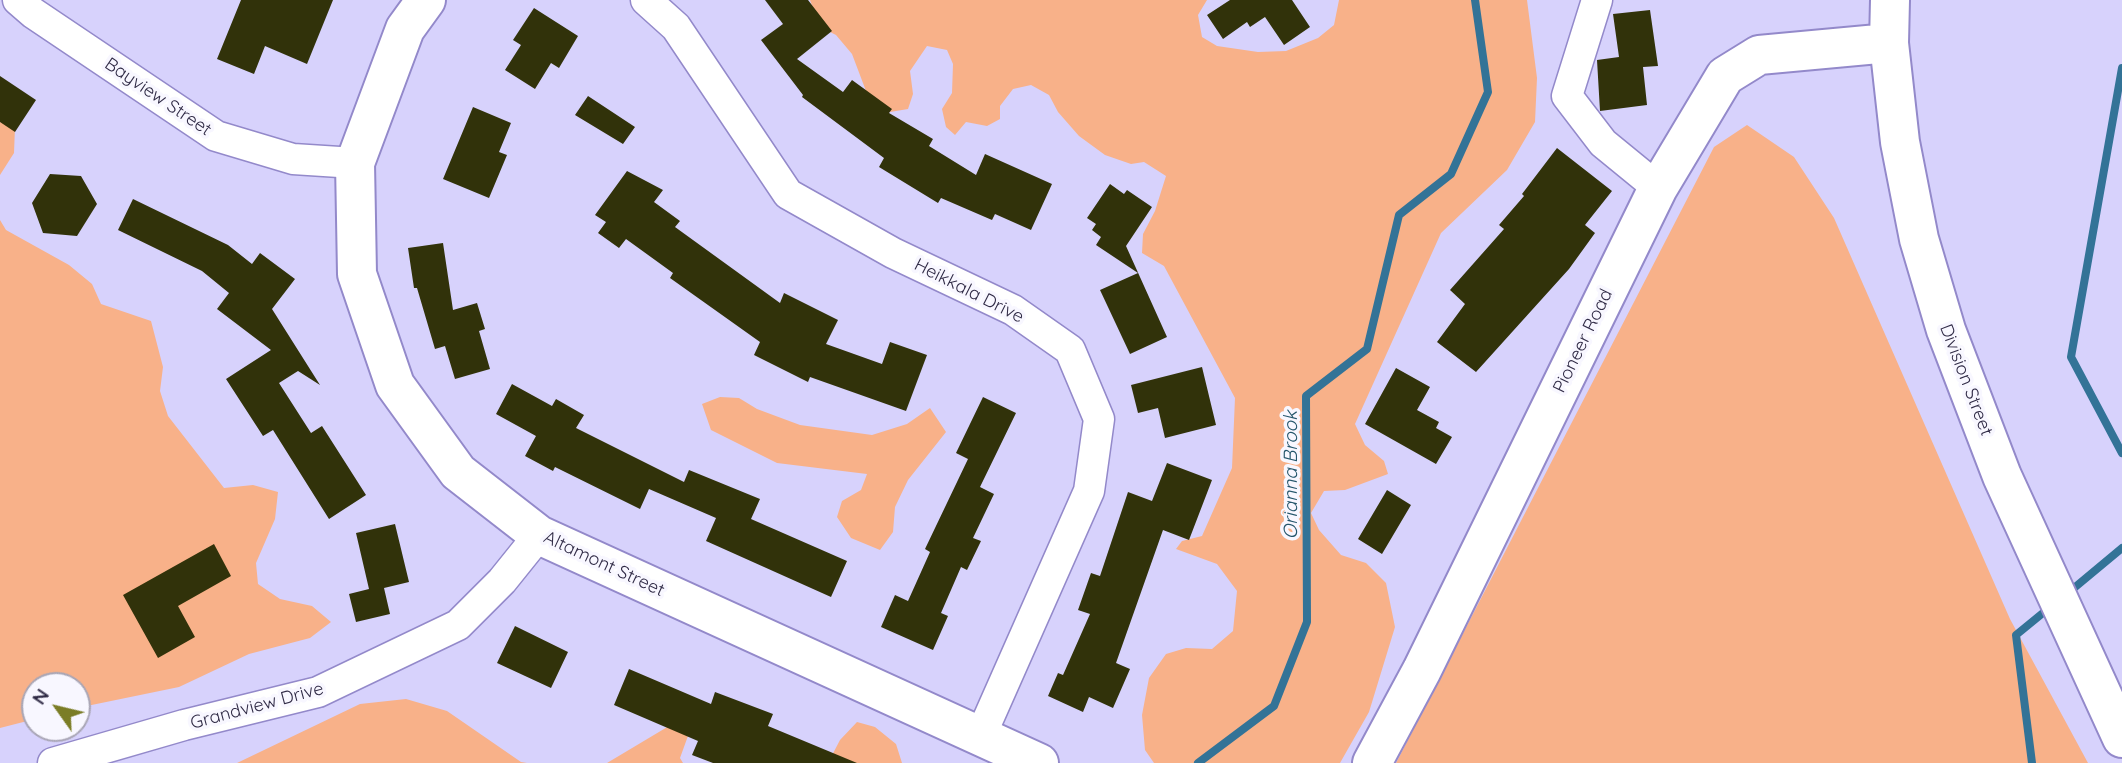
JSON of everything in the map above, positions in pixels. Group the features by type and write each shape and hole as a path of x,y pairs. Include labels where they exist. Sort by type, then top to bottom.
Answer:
{"street":[{"name":"Bayview Street","path":"18,0 33,13 216,136 293,159 355,163"},
{"name":"Altamont Street","path":"426,0 404,29 355,163 357,274 395,385 458,472 539,535 1040,763"},
{"name":"Heikkala Drive","path":"646,0 676,27 788,194 893,253 1013,310 1070,350 1100,419 1089,491 981,736"},
{"name":"Division Street","path":"1890,0 1889,43 1900,142 1919,239 1946,330 2002,476 2122,737"},
{"path":"1590,5 1567,96 1603,143 1658,188"},
{"name":"Pioneer Road","path":"1372,763 1422,670 1658,188 1725,76 1759,55 1889,43"},
{"name":"Grandview Drive","path":"53,763 184,725 318,692 458,625 502,581 539,535"}],"shaded area":[{"path":"810,0 1207,0 1198,15 1202,37 1217,46 1258,52 1286,51 1318,38 1334,25 1339,0 1527,0 1537,78 1535,122 1507,170 1441,233 1355,424 1365,445 1384,461 1388,474 1345,490 1324,491 1311,513 1319,530 1341,555 1366,563 1386,583 1395,627 1369,712 1340,763 1154,763 1145,750 1142,715 1149,678 1166,654 1186,648 1212,649 1233,631 1237,591 1217,564 1176,549 1182,541 1202,536 1232,468 1235,398 1164,266 1142,253 1143,234 1155,211 1166,176 1144,162 1131,164 1105,155 1079,136 1058,112 1049,95 1031,85 1013,89 1000,106 1000,119 987,126 966,122 955,135 946,127 942,109 952,93 953,64 947,50 927,46 910,71 913,94 908,109 884,113 866,91 852,54 836,35 820,27"},
{"path":"0,122 15,127 14,153 0,175"},
{"path":"1747,125 1794,157 1834,218 2010,619 2088,763 1396,763 1714,147"},
{"path":"0,220 6,230 69,265 92,284 101,304 151,321 163,367 160,391 168,416 224,488 253,485 278,492 275,519 256,563 258,584 280,599 312,606 331,622 310,638 249,654 179,687 91,705 91,672 21,672 21,723 0,728"},
{"path":"720,397 739,398 757,409 800,425 872,435 907,424 930,408 946,432 908,480 895,507 893,532 880,550 851,538 837,517 842,501 861,490 867,474 777,463 711,430 702,404"},
{"path":"406,699 447,711 521,762 527,763 237,763 360,704"},
{"path":"679,720 693,722 680,758 683,763 607,763"},
{"path":"857,722 875,727 896,744 902,763 828,763 840,740"}],"building":[{"path":"241,0 333,0 307,64 265,46 254,74 217,59"},
{"path":"765,0 808,0 832,31 797,59 843,92 852,80 892,109 889,113 933,139 929,146 976,175 985,154 1052,184 1031,230 995,214 992,220 941,198 938,203 879,167 884,158 802,97 761,40 783,24"},
{"path":"1230,0 1292,0 1310,27 1284,45 1265,17 1250,27 1247,22 1223,39 1207,15"},
{"path":"534,8 578,36 559,68 551,63 535,89 505,70 521,45 513,40"},
{"path":"1650,10 1658,66 1643,67 1647,105 1600,111 1597,60 1619,57 1613,14"},
{"path":"0,76 36,100 15,132 0,122"},
{"path":"588,96 635,127 623,144 575,115"},
{"path":"473,107 511,123 499,152 507,155 489,198 443,179"},
{"path":"1557,148 1612,191 1585,225 1595,233 1569,269 1476,372 1437,342 1465,304 1450,290 1504,229 1499,225 1524,196 1522,194"},
{"path":"627,171 663,190 654,202 680,221 675,227 780,303 784,293 838,320 826,344 882,364 890,342 927,355 906,411 810,377 808,382 754,355 760,342 670,278 673,273 626,239 619,248 598,233 606,222 595,215"},
{"path":"50,174 81,176 97,204 77,236 43,233 32,203"},
{"path":"1110,184 1124,194 1127,190 1152,207 1126,246 1167,337 1130,354 1100,290 1138,273 1096,245 1101,237 1092,230 1096,224 1087,218"},
{"path":"133,199 228,245 252,264 260,253 295,279 272,309 320,385 298,371 279,383 311,433 322,426 366,495 329,519 273,430 263,436 226,379 271,350 217,309 229,293 202,271 118,230"},
{"path":"443,243 453,310 477,303 485,329 479,331 490,369 455,379 445,346 435,349 417,288 414,288 408,248"},
{"path":"1202,367 1216,425 1165,438 1158,408 1138,413 1131,385"},
{"path":"1396,368 1430,387 1417,410 1439,422 1436,428 1452,437 1436,464 1365,424"},
{"path":"512,384 552,406 556,399 584,415 576,428 684,482 689,470 760,499 751,519 847,561 831,597 706,541 716,518 649,489 640,509 555,467 553,471 525,456 536,436 496,414"},
{"path":"983,397 1016,413 980,487 994,494 973,538 981,541 967,570 961,567 941,613 948,616 933,650 881,627 895,595 908,601 930,552 925,549 968,459 956,453"},
{"path":"1167,463 1212,480 1189,540 1163,530 1116,663 1130,669 1113,708 1089,697 1083,712 1048,696 1058,673 1063,675 1090,614 1078,610 1091,573 1100,576 1128,492 1152,501"},
{"path":"1387,490 1411,505 1382,554 1358,539"},
{"path":"395,524 409,582 384,588 390,614 356,622 349,594 369,589 356,533"},
{"path":"214,544 231,576 178,606 195,637 158,658 123,595"},
{"path":"515,626 568,652 551,688 497,663"},
{"path":"629,669 711,704 715,692 773,714 768,726 857,763 713,763 692,755 698,741 614,705"}],"waterway":[{"name":"Orianna Brook","path":"1198,763 1274,706 1307,622 1306,396 1367,349 1399,215 1451,174 1488,92 1475,0"},
{"path":"2122,68 2071,357 2122,453"},
{"path":"2068,593 2122,548"},
{"path":"2032,763 2016,635 2049,608"}]}
